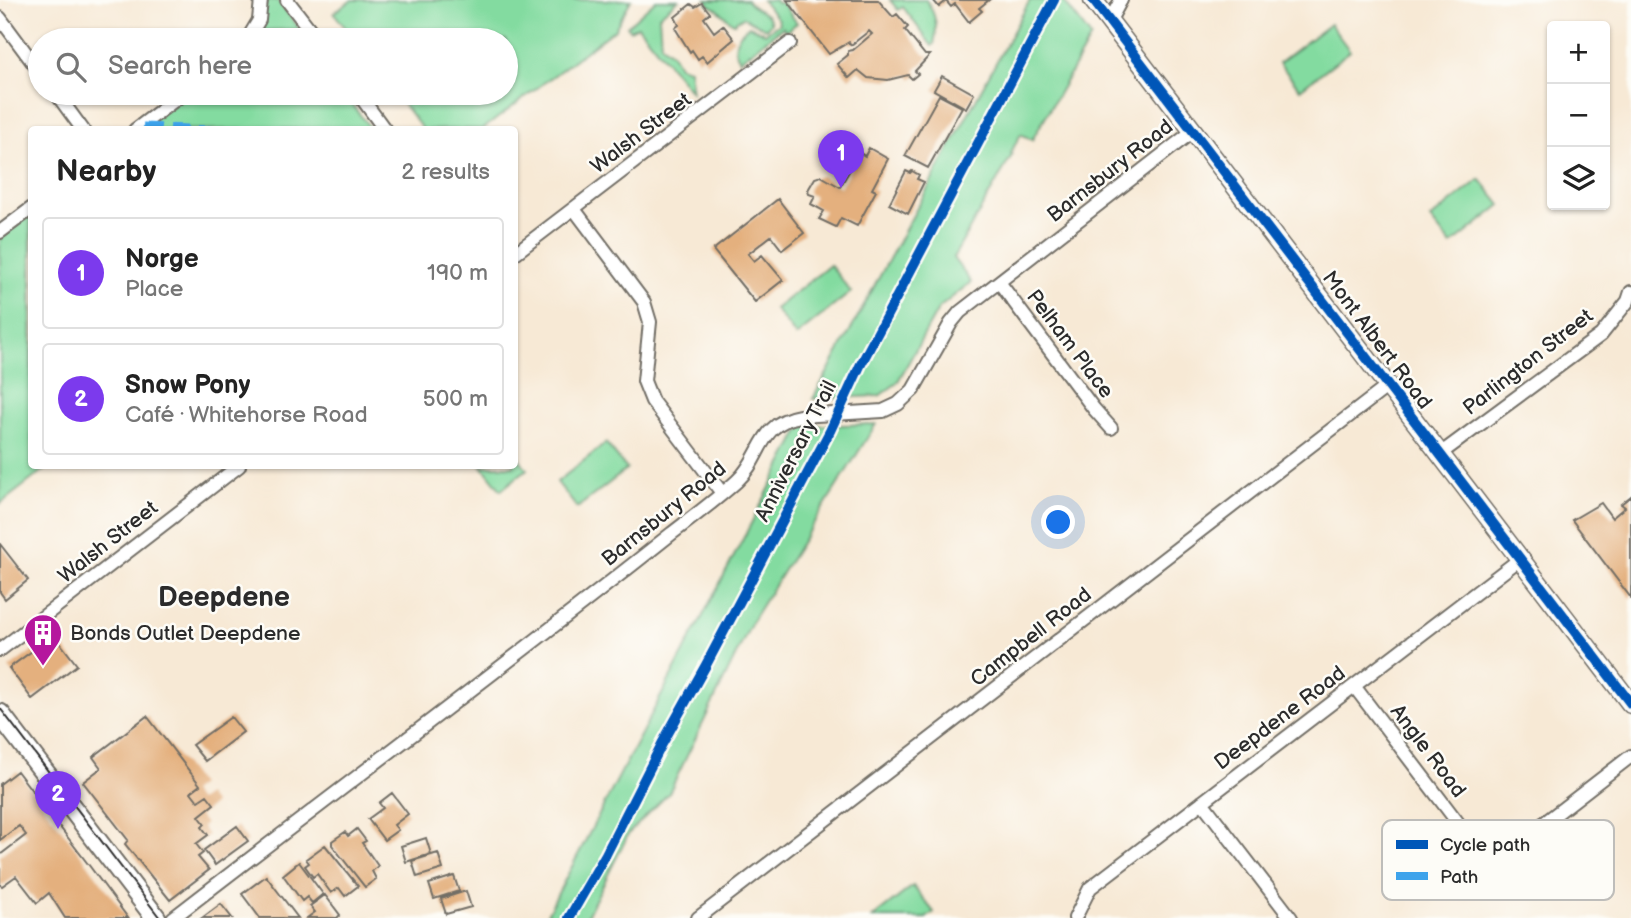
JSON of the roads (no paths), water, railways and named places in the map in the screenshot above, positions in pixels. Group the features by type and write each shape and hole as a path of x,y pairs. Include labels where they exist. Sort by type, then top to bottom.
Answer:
{"main road":[{"name":"Mont Albert Road","path":"1100,10 1631,704"},
{"path":"4,727 156,918"}],"street":[{"path":"254,28 259,20 261,0"},
{"path":"287,0 309,28"},
{"path":"1100,10 1121,0"},
{"path":"0,18 28,56"},
{"name":"Walsh Street","path":"518,251 790,43"},
{"path":"65,105 80,126"},
{"path":"140,126 168,105"},
{"path":"367,105 382,126"},
{"name":"Barnsbury Road","path":"173,918 596,594 722,493 745,472 770,430 781,422 800,416 883,411 903,401 912,392 955,318 1193,131"},
{"path":"574,209 644,302 650,321 644,381 652,401 722,493"},
{"path":"0,232 28,211"},
{"name":"Pelham Place","path":"999,282 1111,428"},
{"name":"Parlington Street","path":"1440,454 1601,335 1628,301 1631,292"},
{"name":"Campbell Road","path":"698,918 1388,386"},
{"name":"Walsh Street","path":"0,650 235,469"},
{"name":"Deepdene Road","path":"1075,918 1090,888 1520,559"},
{"name":"Angle Road","path":"1353,686 1456,820"},
{"name":"Angle Road","path":"1548,820 1631,756"},
{"path":"1202,802 1291,918"}],"tram line":[{"path":"0,708 160,918"}],"place":[{"name":"Norge","path":"841,188"},
{"name":"Bonds Outlet Deepdene","path":"43,667"},
{"name":"Snow Pony","path":"58,829"}],"district":[{"name":"Deepdene","path":"224,597"}]}
